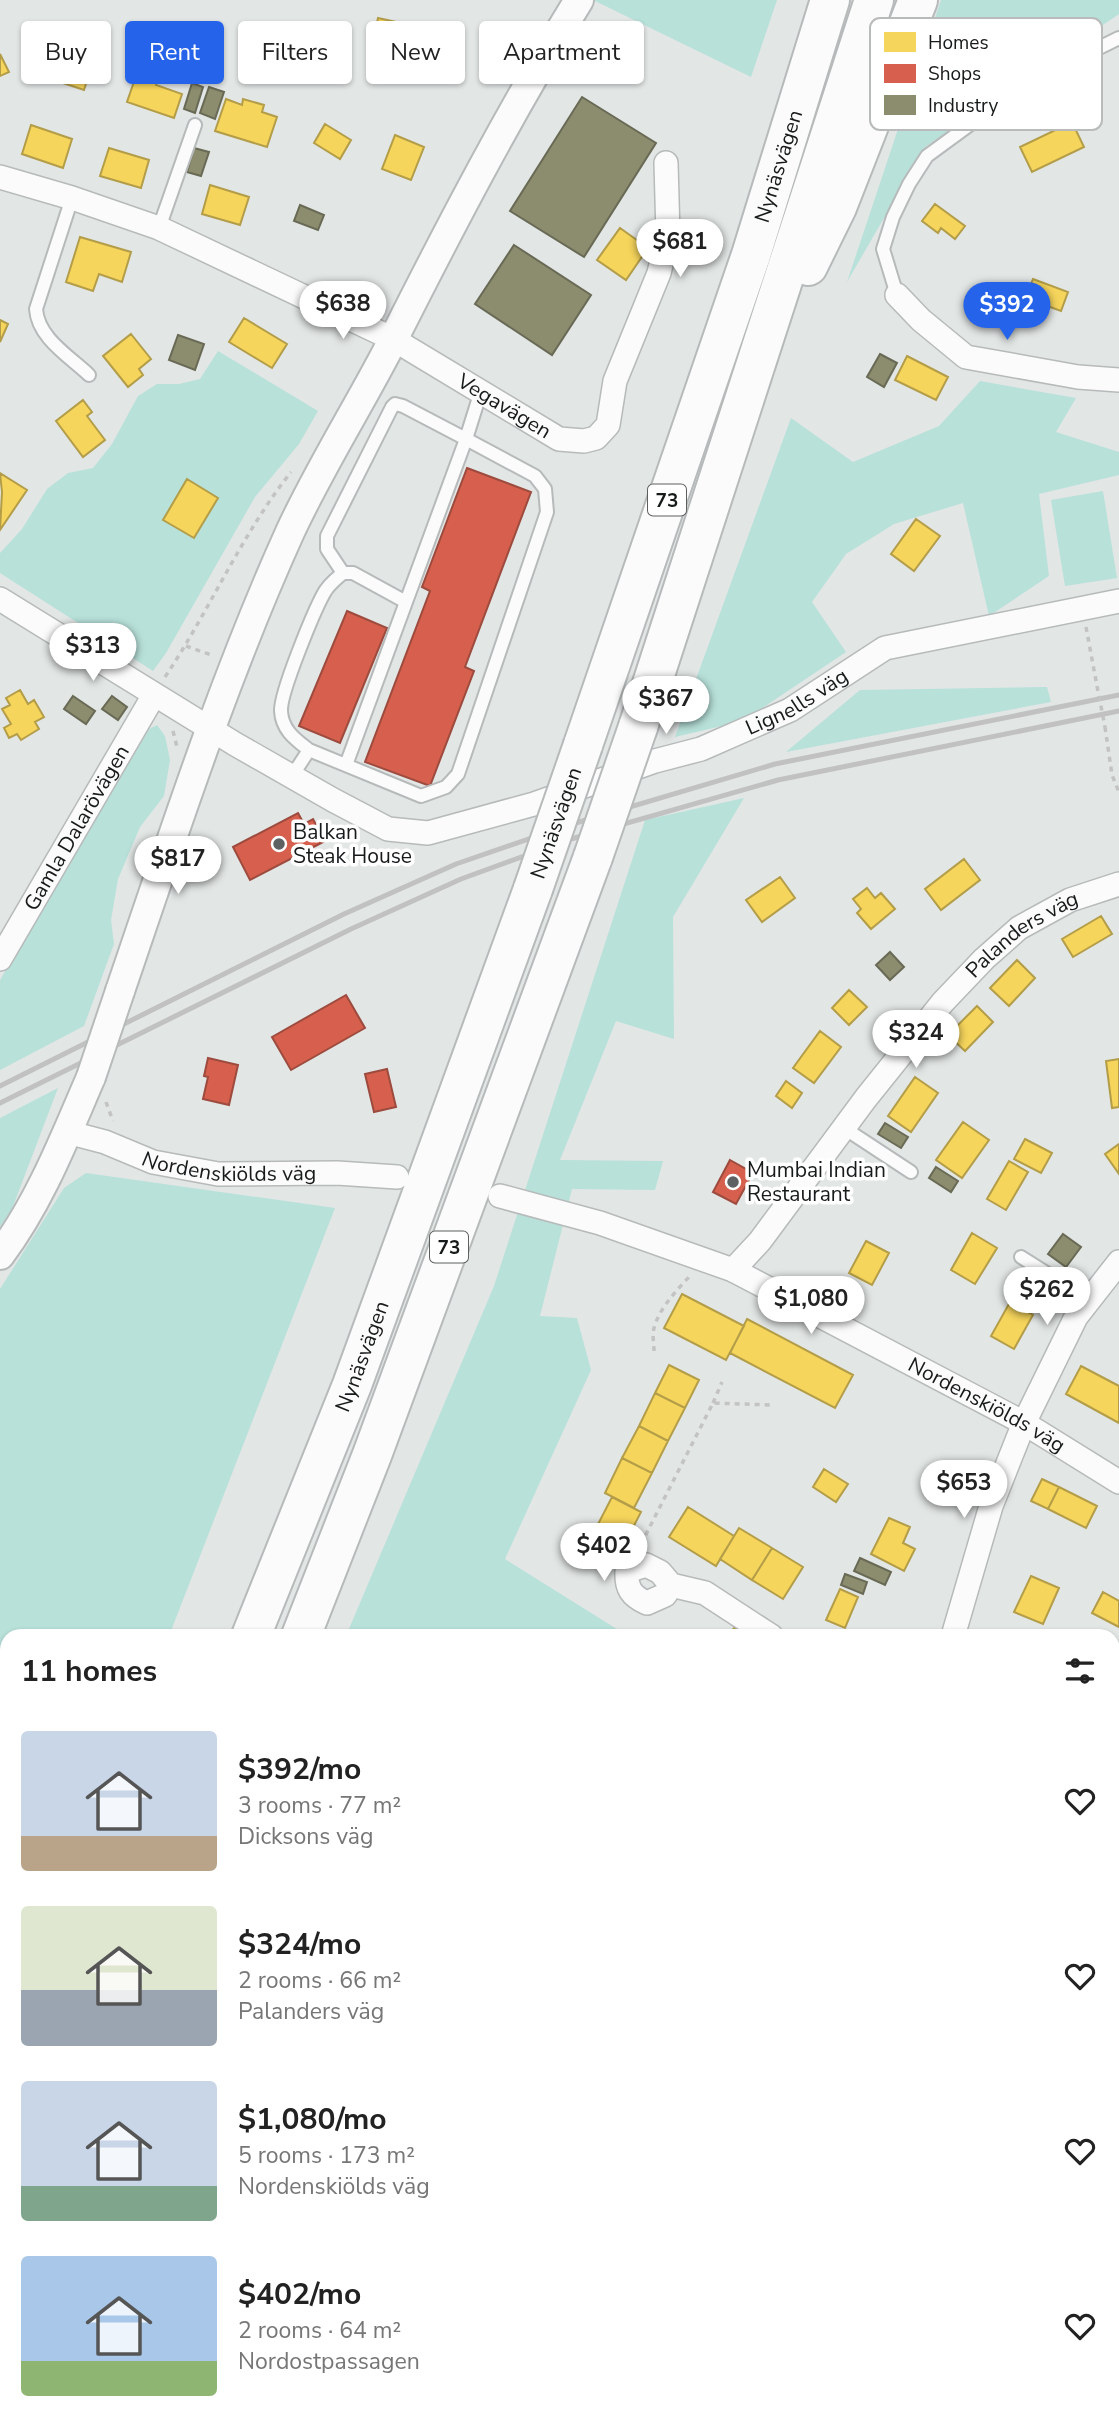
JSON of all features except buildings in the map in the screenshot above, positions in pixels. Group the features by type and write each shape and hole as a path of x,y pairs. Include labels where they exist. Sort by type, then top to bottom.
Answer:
{"highway":[{"name":"Nynäsvägen","path":"254,1629 352,1385 533,889 751,255 830,0"},
{"name":"Nynäsvägen","path":"304,1629 372,1455 593,857 638,727 874,0"},
{"path":"911,18 918,0"},
{"path":"746,393 836,207 870,121"}],"street":[{"path":"0,1255 19,1230 67,1132 97,1084 120,991 210,728 291,530 393,339 473,181 530,79 579,0"},
{"name":"Vegavägen","path":"0,177 159,228 393,339 559,439 584,441 596,438 608,425 615,381 659,273 668,235 666,163"},
{"path":"897,295 921,320 966,356 1078,377 1119,380"},
{"name":"Lignells väg","path":"0,599 151,700 210,728 388,829 428,833 534,804 655,761 701,749 790,710 885,648 1119,601"},
{"name":"Gamla Dalarövägen","path":"0,959 151,700"},
{"name":"Palanders väg","path":"733,1270 760,1241 943,1002 984,959 1019,928 1049,911 1070,900 1119,884"},
{"name":"Nordenskiölds väg","path":"67,1132 105,1142 153,1162 218,1174 337,1173 397,1177"},
{"name":"Nordenskiölds väg","path":"500,1196 600,1223 733,1270 1024,1423 1119,1482"},
{"path":"955,1629 991,1506 1024,1423 1076,1317 1119,1262"},
{"path":"671,1585 665,1595 647,1603 633,1597 626,1583 627,1571 646,1565 660,1572 671,1585 705,1593 760,1629"}],"lane":[{"path":"1102,46 1119,38"},
{"path":"159,228 195,125"},
{"path":"897,295 883,249 893,217 927,156 962,130"},
{"path":"72,198 36,309 37,321 43,332 89,374"},
{"path":"346,765 466,439 481,391"},
{"path":"343,573 327,549 327,536 395,404 535,476 545,489 547,512 458,774 446,787 421,796 309,750 292,736 284,725 281,712 284,692 324,592 343,573 353,573 406,602"},
{"path":"292,776 309,750"},
{"path":"844,1128 911,1171"},
{"path":"1021,1257 1089,1300"}],"path":[{"path":"191,785 172,777 177,758 176,736 165,716 151,700 190,640 270,499 299,463"},
{"path":"1090,648 1112,775 1119,792"},
{"path":"97,1084 110,1117 117,1125"},
{"path":"654,1351 653,1329 674,1293 690,1275"},
{"path":"627,1571 722,1382"},
{"path":"713,1403 773,1405"}],"green space":[{"path":"593,0 777,0 751,77 644,25 644,21 636,21"},
{"path":"941,0 1119,0 1119,14 1102,26 1102,18 935,18"},
{"path":"898,130 950,130 925,147 847,282"},
{"path":"218,351 318,411 299,444 255,497 166,653 153,671 0,573 0,553 22,529 47,489 68,473 93,468 112,444 138,396 157,384 179,384 200,379"},
{"path":"980,381 1076,398 1056,432 1119,452 1119,475 1039,494 1049,576 989,616 963,503 894,524 846,554 812,602 846,652 743,721 675,737 791,418 853,462 939,426"},
{"path":"1103,491 1117,578 1065,586 1051,500"},
{"path":"1047,687 1051,702 786,752 860,690"},
{"path":"157,725 165,736 170,760 164,796 140,827 118,879 111,920 114,944 84,1026 0,1070 0,980 149,729"},
{"path":"744,798 673,917 674,1039 616,1021 560,1160 663,1161 655,1190 572,1189 540,1316 577,1318 591,1370 505,1559 617,1629 349,1629 494,1286 645,820"},
{"path":"58,1088 12,1209 0,1227 0,1118"},
{"path":"86,1173 335,1208 172,1629 0,1629 0,1289 64,1188"}],"railway":[{"path":"0,1086 344,914 456,864 569,825 775,764 1119,695"},
{"path":"0,1103 351,929 461,879 571,839 778,780 1119,711"}],"place":[{"name":"Balkan Steak House","path":"279,844"},
{"name":"Mumbai Indian Restaurant","path":"733,1182"}]}
